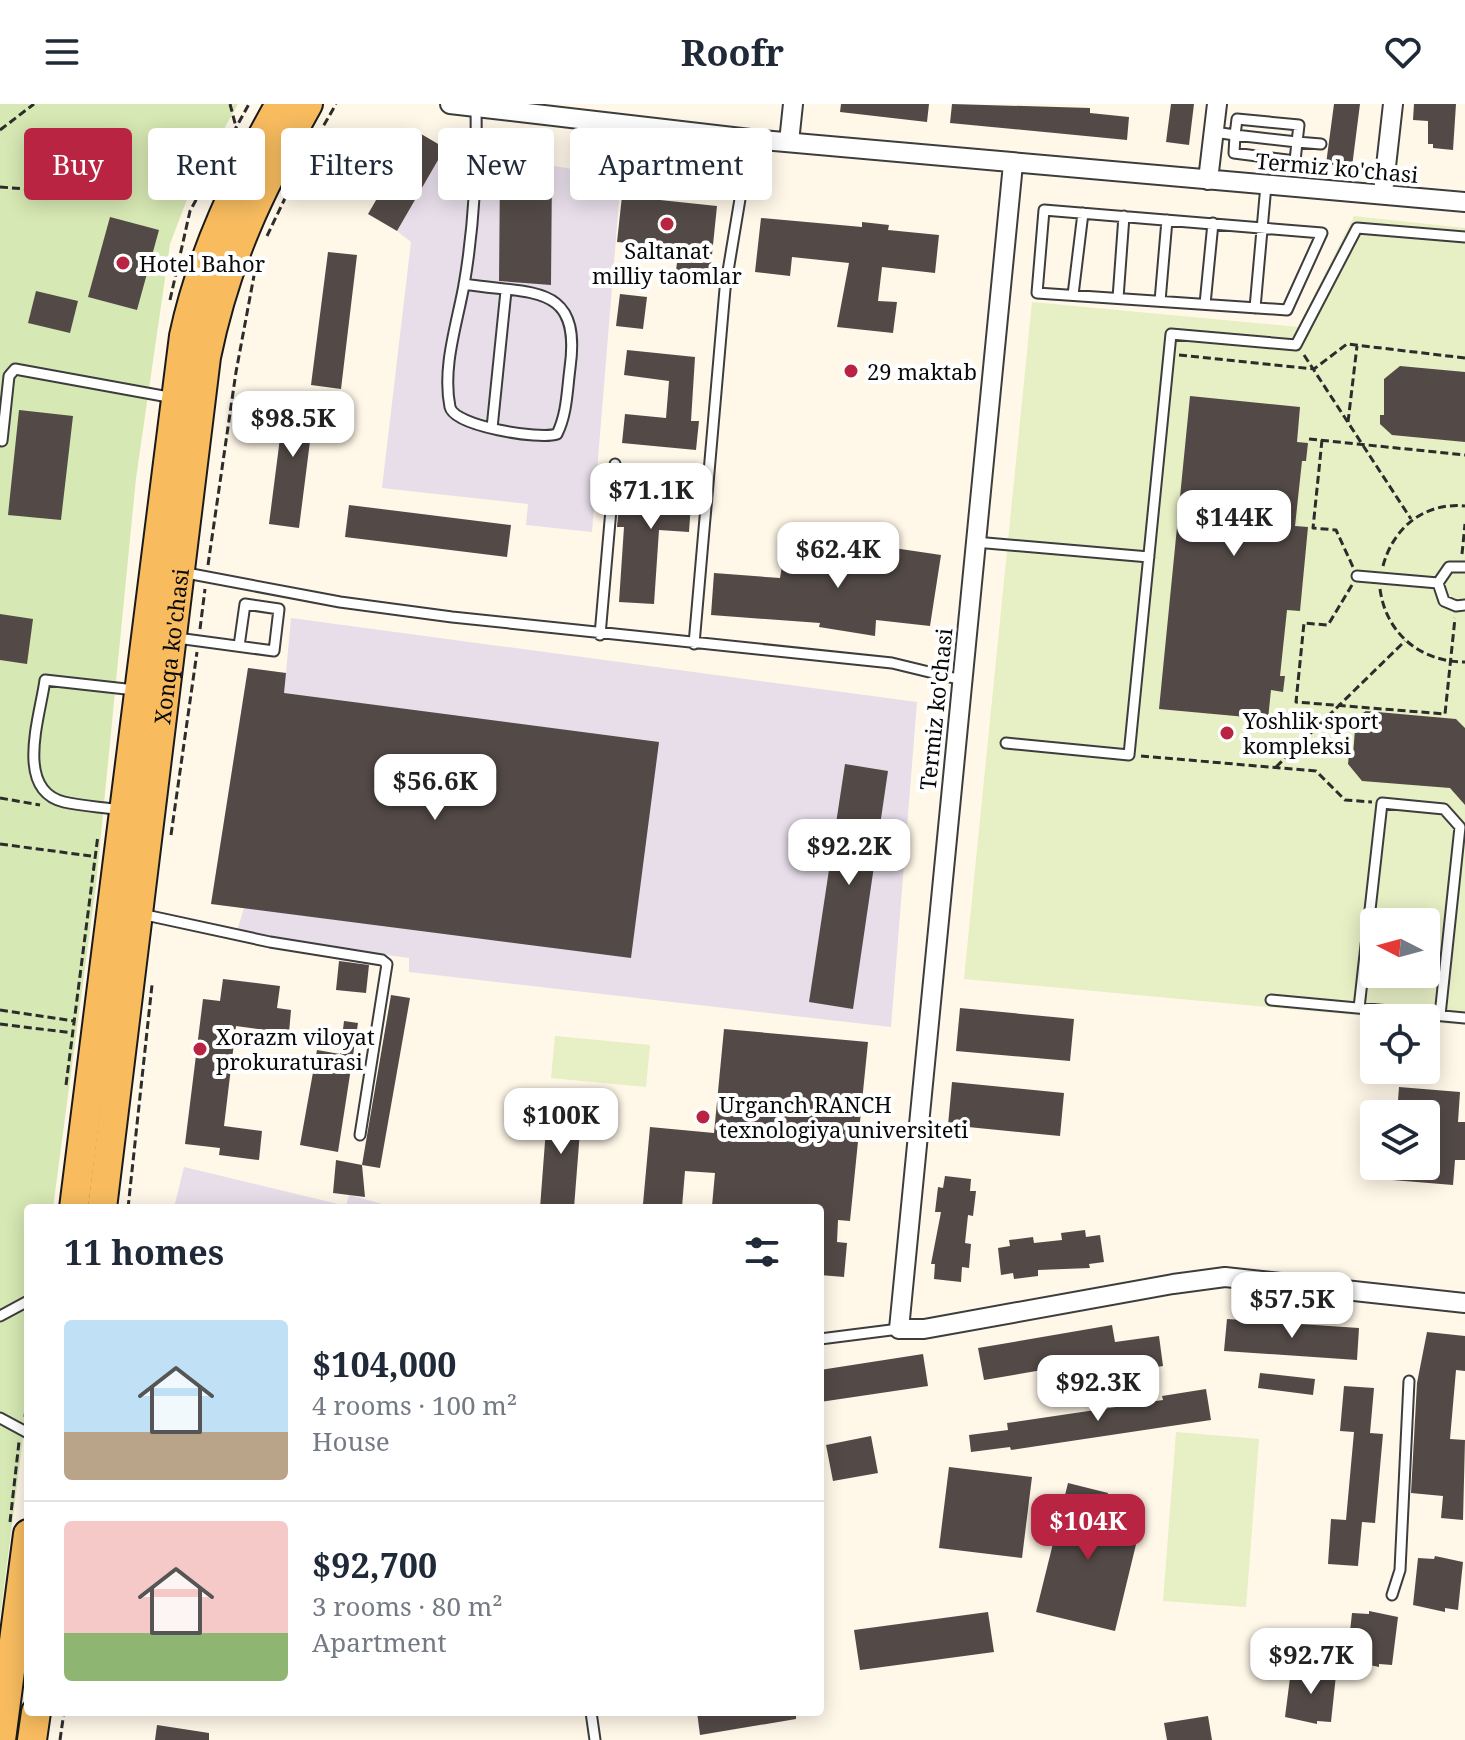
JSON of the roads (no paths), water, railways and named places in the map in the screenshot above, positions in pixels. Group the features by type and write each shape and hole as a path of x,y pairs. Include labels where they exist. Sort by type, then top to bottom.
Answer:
{"main road":[{"name":"Xonqa ko'chasi","path":"103,1199 138,913 161,644 175,398 193,294 210,243 232,189 280,104"},
{"name":"Xonqa ko'chasi","path":"75,1198 139,691 161,644 178,571 206,357 218,299 255,201 308,104"},
{"path":"75,1198 103,1199"},
{"path":"1,1740 19,1530"},
{"path":"32,1740 35,1716"}],"street":[{"name":"Termiz ko'chasi","path":"450,104 653,128"},
{"path":"789,142 793,104"},
{"path":"1208,180 1217,104"},
{"path":"1383,193 1393,104"},
{"name":"Termiz ko'chasi","path":"772,141 1465,202"},
{"name":"Termiz ko'chasi","path":"899,1329 1013,164"},
{"path":"899,1329 924,1329 1225,1277 1465,1303"}],"lane":[{"path":"464,284 548,297 570,317 574,342 563,422 557,434 545,438 492,428 456,418 450,409 450,344 464,284 477,172 476,108"},
{"path":"1237,119 1299,125 1295,161 1234,153 1235,135 1237,119"},
{"path":"1214,132 1321,144"},
{"path":"1255,308 1266,185"},
{"path":"694,644 725,289 740,200"},
{"path":"1044,210 1262,228 1322,233 1287,310 1037,293 1044,210"},
{"path":"1073,295 1083,213"},
{"path":"1118,298 1124,216"},
{"path":"1160,301 1167,220"},
{"path":"1205,304 1213,223"},
{"path":"1006,743 1129,755 1171,334 1296,345 1357,228 1465,237"},
{"path":"492,428 506,291"},
{"path":"2,441 9,376 15,369 175,398"},
{"path":"600,635 615,464"},
{"path":"975,542 1149,557"},
{"path":"1460,605 1444,601 1438,583 1444,571 1463,566"},
{"path":"178,571 340,602 600,635 892,663 962,680"},
{"path":"1357,576 1438,583"},
{"path":"161,644 239,646 274,651 279,609 245,604 239,646"},
{"path":"124,811 62,802 43,792 32,768 45,680 139,691"},
{"path":"1271,1000 1359,1008 1382,803 1444,809 1460,827 1440,1015 1465,1018"},
{"path":"138,913 270,942 382,960 387,964 360,1135"},
{"path":"0,1316 24,1303"},
{"path":"824,1338 899,1329"},
{"path":"1392,1595 1400,1570 1409,1381"},
{"path":"0,1418 24,1432"},
{"path":"592,1716 595,1740"}],"place":[{"name":"Saltanat milliy taomlar","path":"667,224"},
{"name":"Hotel Bahor","path":"123,263"},
{"name":"29 maktab","path":"851,371"},
{"name":"Yoshlik sport kompleksi","path":"1227,733"},
{"name":"Xorazm viloyat prokuraturasi","path":"200,1049"},
{"name":"Urganch RANCH texnologiya universiteti","path":"703,1117"}]}
